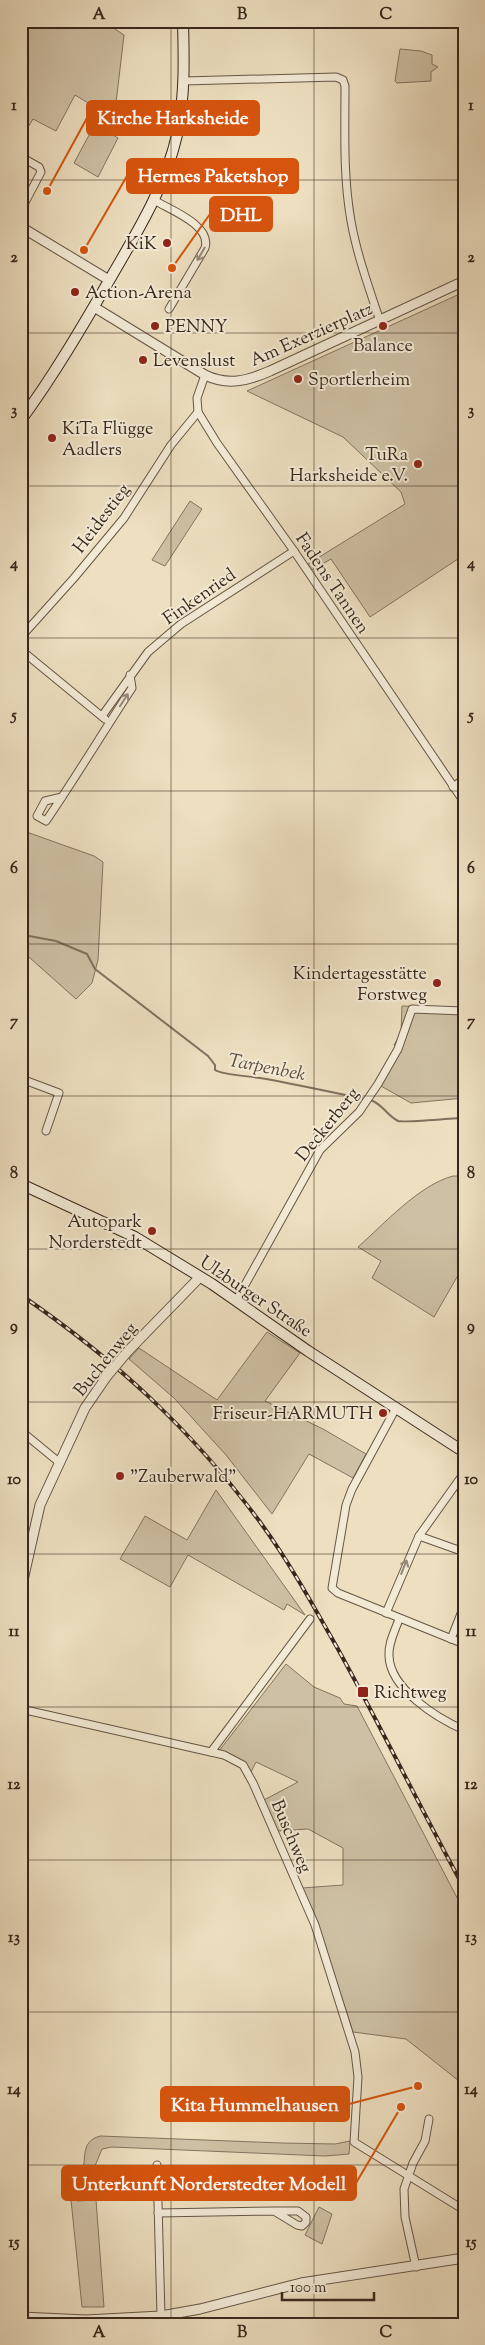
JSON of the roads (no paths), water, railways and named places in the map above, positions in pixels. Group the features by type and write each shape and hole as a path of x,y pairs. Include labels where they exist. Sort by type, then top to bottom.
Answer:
{"main road":[{"path":"21,420 58,369 154,200 175,143 184,81 183,21"},
{"name":"Ulzburger Straße","path":"21,1184 135,1237 200,1277 464,1452"}],"street":[{"path":"462,21 464,76"},
{"path":"184,81 332,77 343,80 345,85 345,176 349,212 358,256 380,321"},
{"path":"21,157 38,167 41,173 21,210"},
{"path":"154,200 199,227 206,238 205,248 169,309"},
{"path":"21,227 109,280"},
{"name":"Am Exerzierplatz","path":"94,307 205,375 228,382 250,380 464,281"},
{"path":"198,412 197,398 205,375"},
{"name":"Fadens Tannen","path":"198,412 217,443 294,551 464,802"},
{"name":"Heidestieg","path":"21,637 124,518 171,445 198,412"},
{"name":"Finkenried","path":"102,716 148,652 181,624 294,551"},
{"path":"21,650 110,722"},
{"name":"Finkenried","path":"62,797 132,688 130,675"},
{"path":"453,786 464,779"},
{"name":"Deckerberg","path":"236,1301 320,1150 359,1112 370,1096 398,1049 412,1009 464,1011"},
{"path":"21,1082 27,1081 59,1093 46,1131"},
{"name":"Buchenweg","path":"21,1590 23,1573 40,1505 85,1408 107,1376 128,1351 200,1277"},
{"path":"396,1408 352,1489 346,1505 332,1588 338,1593 464,1644"},
{"path":"21,1431 60,1463"},
{"path":"386,1613 419,1536 464,1473"},
{"path":"419,1536 464,1552"},
{"path":"451,1640 464,1606"},
{"path":"399,1618 389,1650 389,1662 395,1679 427,1709 464,1730"},
{"path":"212,1752 310,1619"},
{"name":"Buschweg","path":"21,1709 212,1752 234,1759 249,1773 315,1925 355,2052 358,2077 354,2142 408,2177"},
{"path":"416,2267 404,2207 404,2189 425,2141 429,2119"},
{"path":"157,2165 161,2316"},
{"path":"408,2177 464,2210"},
{"path":"158,2213 274,2211"},
{"path":"21,2317 113,2320 161,2316 200,2309 301,2283 416,2267 464,2258"}],"waterway":[{"name":"Tarpenbek","path":"21,925 29,936 56,941 87,954 95,969 208,1056 215,1065 215,1070 365,1099"},
{"name":"Tarpenbek","path":"370,1100 378,1104 398,1121 464,1118"}],"railway":[{"path":"21,1295 89,1345 151,1398 207,1457 260,1522 292,1569 339,1651 464,1888"}],"place":[{"name":"Kirche Harksheide","path":"47,191"},
{"name":"KiK","path":"167,243"},
{"name":"Hermes Paketshop","path":"84,250"},
{"name":"DHL","path":"172,268"},
{"name":"Action-Arena","path":"75,292"},
{"name":"PENNY","path":"155,326"},
{"name":"Balance","path":"383,326"},
{"name":"Levenslust","path":"143,360"},
{"name":"Sportlerheim","path":"298,379"},
{"name":"KiTa Flügge Aadlers","path":"52,438"},
{"name":"TuRa Harksheide e.V.","path":"418,464"},
{"name":"Kindertagesstätte Forstweg","path":"437,983"},
{"name":"Autopark Norderstedt","path":"152,1231"},
{"name":"Friseur-HARMUTH","path":"383,1413"},
{"name":"\"Zauberwald\"","path":"120,1476"},
{"name":"Richtweg","path":"363,1692"},
{"name":"Kita Hummelhausen","path":"418,2086"},
{"name":"Unterkunft Norderstedter Modell","path":"401,2107"}]}
